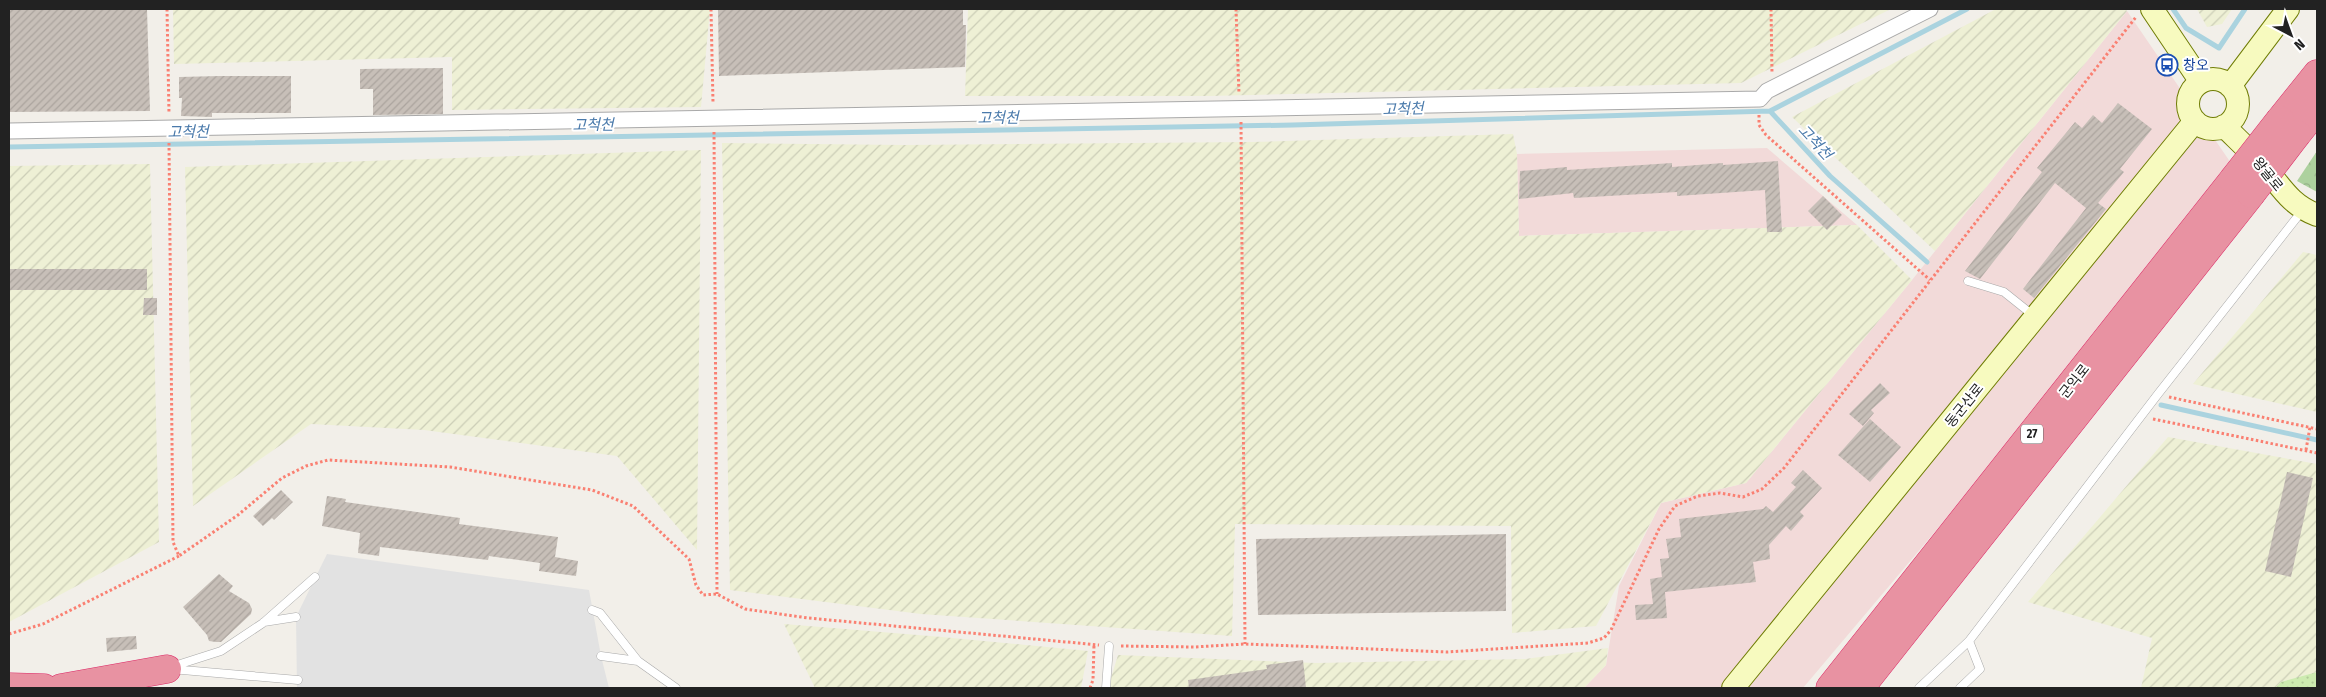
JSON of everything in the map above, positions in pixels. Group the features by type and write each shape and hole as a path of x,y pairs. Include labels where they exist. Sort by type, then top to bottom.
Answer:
{"highway":[{"name":"군익로","path":"1860,688 2289,127 2317,74"},
{"name":"군익로","path":"2289,127 2317,109"},
{"name":"군익로","path":"1830,688 2242,187"},
{"path":"61,688 167,669"},
{"path":"9,687 44,688"}],"street":[{"path":"9,131 169,132 1240,112 1760,99 1767,91 1930,9"},
{"path":"2230,86 2288,9"},
{"path":"2144,13 2201,82"},
{"path":"2216,79 2230,86 2237,100 2237,107 2230,121 2224,126 2209,128 2195,122 2188,108 2188,100 2195,86 2201,82 2216,79"},
{"name":"동군산로","path":"1733,688 2195,122"},
{"name":"왕골로","path":"2224,126 2261,163 2285,194 2310,212"}],"lane":[{"path":"1919,688 1969,641 2158,394 2310,212"},
{"path":"1968,281 2004,292 2036,317"},
{"path":"167,669 221,651 263,622 315,577"},
{"path":"592,610 600,612 638,661 676,688"},
{"path":"263,622 296,617"},
{"path":"1960,688 1980,669 1969,641"},
{"path":"1106,688 1109,646"},
{"path":"600,656 638,661"},
{"path":"167,669 298,680"}],"path":[{"path":"167,9 173,542 179,556"},
{"path":"710,9 714,122 717,594"},
{"path":"1236,9 1241,142 1245,644"},
{"path":"1767,91 1772,77 1771,9"},
{"path":"9,634 43,624 179,556 238,515 282,478 306,466 328,460 450,467 592,490 633,506 689,559 696,585 703,595 717,594 746,610 808,618 1109,646 1194,647 1245,644 1447,652 1588,642 1604,638 1611,630 1659,529 1675,506 1698,496 1720,493 1743,497 1762,489 1784,468 1930,280 2144,13"},
{"path":"1759,125 1766,135 1930,280"},
{"path":"2158,394 2310,429 2317,429"},
{"path":"2142,417 2317,453"},
{"path":"2306,450 2310,429"},
{"path":"1090,688 1093,680 1094,645"}],"shaded area":[{"path":"2127,11 2235,169 2112,322 1803,688 1584,688 1606,665 1619,586 1661,503 1746,483 1912,280"},
{"path":"1767,148 1857,225 1519,236 1517,154"},
{"path":"327,554 589,590 609,688 297,688 296,617"}],"green space":[{"path":"173,9 710,9 701,107 452,110 452,57 174,64"},
{"path":"968,9 1891,9 1741,83 1209,96 965,96"},
{"path":"1996,9 2125,9 2127,11 1935,251 1792,117"},
{"path":"2197,9 2232,9 2222,24 2207,27"},
{"path":"1513,134 1517,154 1519,236 1857,225 1912,280 1746,483 1661,503 1596,626 1512,633 1511,526 1235,524 1232,636 921,614 730,590 722,143 905,145 1252,142"},
{"path":"701,150 697,550 617,456 424,430 311,424 193,506 185,167"},
{"path":"2317,151 2317,192 2297,181"},
{"path":"150,164 159,542 9,622 9,166"},
{"path":"2303,252 2317,255 2317,412 2193,384"},
{"path":"2168,437 2317,464 2317,672 2281,682 2275,688 2141,688 2152,638 2028,602"},
{"path":"784,624 1088,651 1081,688 815,688"},
{"path":"1608,648 1606,665 1584,688 1108,688 1118,655 1316,663 1525,659"},
{"path":"2317,672 2317,688 2275,688 2281,682"}],"building":[{"path":"9,9 147,9 150,111 9,112"},
{"path":"718,9 963,9 963,25 966,25 965,67 719,76"},
{"path":"443,68 443,114 373,115 373,89 360,89 360,69"},
{"path":"291,76 291,113 212,113 212,117 181,116 182,98 179,98 179,77"},
{"path":"2118,103 2152,129 2120,169 2124,172 2098,203 2106,209 2034,298 2023,289 2086,208 2055,183 1980,279 1965,271 2042,172 2037,168 2075,122 2082,128 2093,115 2102,123"},
{"path":"1778,161 1782,232 1767,232 1765,190 1677,196 1677,192 1574,198 1573,193 1519,199 1520,171 1567,167 1567,170 1672,163 1672,167"},
{"path":"1823,196 1842,215 1827,230 1808,211"},
{"path":"9,269 147,269 147,290 9,290"},
{"path":"144,298 157,298 157,315 143,315"},
{"path":"1880,383 1890,393 1871,410 1874,413 1863,426 1849,414"},
{"path":"1870,419 1901,447 1870,482 1838,455"},
{"path":"1803,470 1822,488 1800,512 1804,516 1791,531 1786,526 1769,545 1770,559 1753,562 1756,582 1665,592 1667,618 1636,620 1635,605 1653,604 1650,579 1662,577 1660,559 1669,558 1666,539 1681,537 1679,519 1763,509 1766,506 1773,512 1796,487 1791,483"},
{"path":"2287,472 2313,478 2291,577 2265,571"},
{"path":"281,490 293,502 274,520 272,518 263,526 253,516"},
{"path":"327,496 346,499 345,502 460,518 459,524 558,537 555,557 578,561 576,576 539,571 540,563 489,556 488,560 380,547 379,556 358,553 360,533 322,526"},
{"path":"1506,534 1506,611 1258,615 1256,539"},
{"path":"219,574 233,586 229,591 249,603 252,609 251,614 221,642 216,642 209,641 207,635 183,607"},
{"path":"136,636 137,649 107,652 106,638"},
{"path":"1303,660 1306,688 1189,688 1188,680 1267,669 1266,665"}],"waterway":[{"path":"1770,111 1967,9"},
{"path":"2173,9 2186,28 2219,48 2245,9"},
{"name":"고척천","path":"9,147 1293,125 1770,111 1830,176 1927,262"},
{"path":"2161,405 2317,440"}],"place":[{"name":"창오","path":"2167,65"}]}
